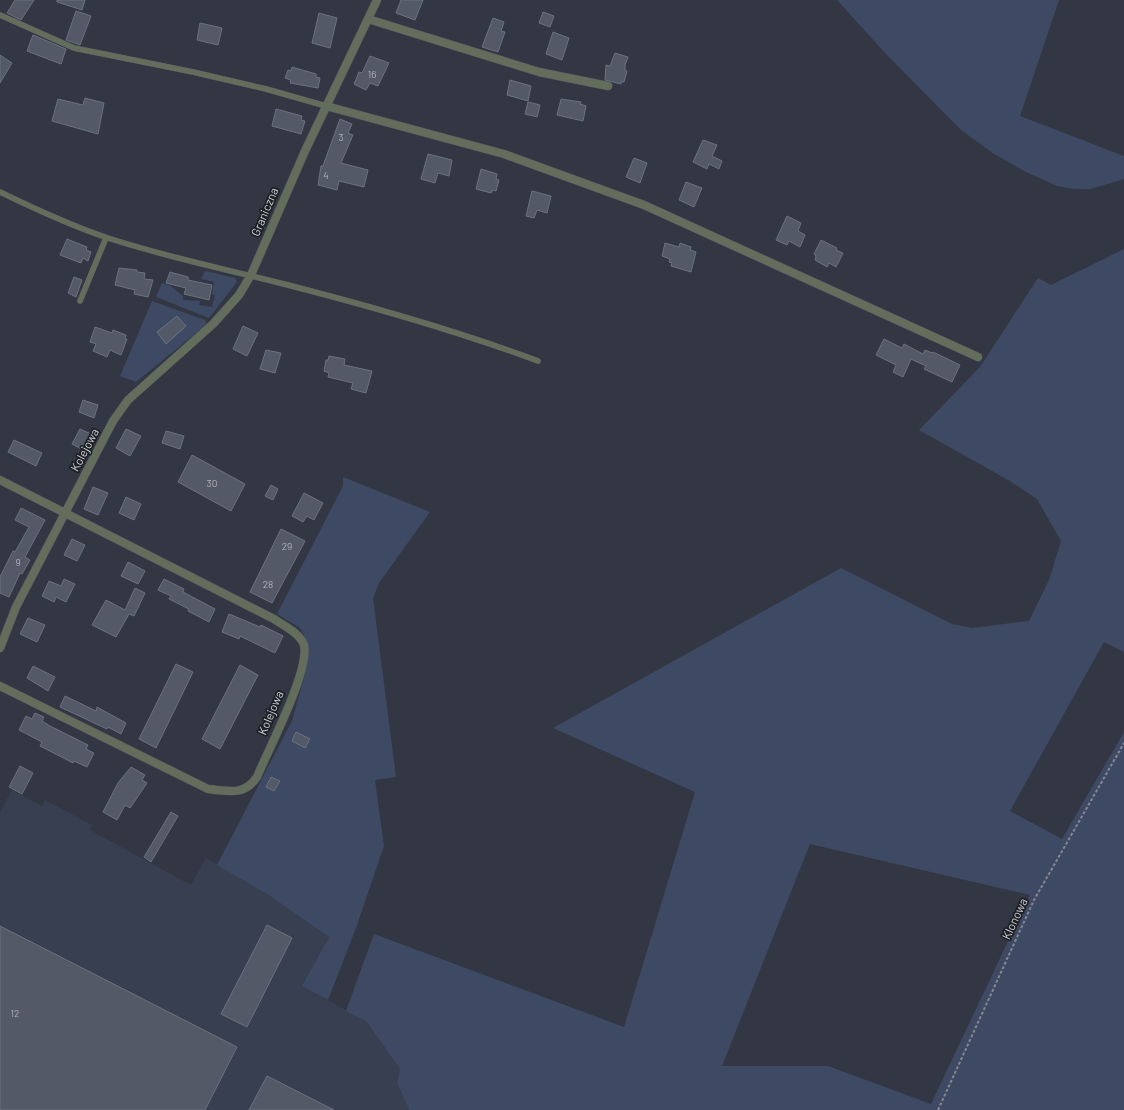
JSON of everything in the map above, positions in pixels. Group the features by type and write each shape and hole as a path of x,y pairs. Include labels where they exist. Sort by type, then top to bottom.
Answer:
{"street":[{"name":"Graniczna","path":"128,400 213,324 239,296 251,275 305,151 377,0"},
{"path":"368,19 539,72 608,86"},
{"path":"326,106 504,154 644,205 978,357"},
{"name":"Kolejowa","path":"0,648 16,607 113,421 128,400"},
{"name":"Kolejowa","path":"0,480 274,619 297,634 304,644 304,657 297,684 256,777 251,786 242,791 208,789 0,686"}],"lane":[{"path":"0,15 74,48 193,72 266,89 326,106"},
{"path":"0,192 37,210 106,238 153,252 251,275 426,322 476,338 538,361"},
{"path":"80,301 106,238"}],"path":[{"name":"Klonowa","path":"938,1110 1034,900 1124,743"}],"shaded area":[{"path":"837,0 1059,0 1020,116 1124,156 1124,179 1090,189 1074,189 1057,186 1026,172 994,154 961,130 887,55"},
{"path":"1124,249 1124,652 1104,642 1010,811 1062,839 1124,732 1124,1110 409,1110 397,1083 400,1069 366,1021 346,1011 374,934 624,1027 695,792 553,728 841,568 952,624 972,628 1029,621 1049,580 1061,541 1037,499 1010,481 919,430 980,367 1038,278 1051,285","holes":["810,844 1030,895 931,1104 828,1066 722,1066"]},
{"path":"205,271 235,278 237,282 209,318 156,297 162,283 169,285 183,296 183,300 200,301 199,305 212,307 215,295 212,294 214,282 201,279"},
{"path":"152,301 205,320 207,324 136,382 120,376"},
{"path":"343,477 430,512 379,583 373,598 396,777 375,780 384,846 356,928 328,1000 302,986 329,937 270,896 217,865 292,721 305,674 308,653 304,635 300,628 277,614 343,486"},
{"path":"12,790 42,806 45,800 92,825 90,830 191,885 206,858 270,896 329,937 302,986 366,1021 400,1069 397,1083 409,1110 0,1110 0,812"}],"building":[{"path":"15,0 34,0 21,20 7,13"},
{"path":"57,0 85,0 82,10 57,2"},
{"path":"401,0 423,0 415,20 396,13"},
{"path":"76,11 91,16 80,45 66,40"},
{"path":"543,12 554,16 550,27 539,23"},
{"path":"319,13 337,18 330,48 312,43"},
{"path":"493,18 504,22 501,31 505,32 498,52 482,47"},
{"path":"200,23 222,28 218,45 197,40"},
{"path":"553,32 569,38 562,60 546,54"},
{"path":"33,35 66,49 61,64 27,51"},
{"path":"615,53 628,57 625,65 625,70 627,71 624,82 621,82 621,84 605,80 606,65 610,66"},
{"path":"0,55 12,63 0,83"},
{"path":"370,56 389,63 378,86 370,83 366,90 354,84 359,72 362,73"},
{"path":"292,67 316,74 316,77 320,78 318,88 290,83 291,80 285,78 288,70 291,71"},
{"path":"510,80 531,86 528,101 507,95"},
{"path":"85,98 104,103 98,134 52,121 58,99 83,105"},
{"path":"561,99 581,102 580,104 586,106 583,121 557,115"},
{"path":"528,102 540,105 537,117 525,114"},
{"path":"276,109 302,116 301,120 305,121 301,134 272,126"},
{"path":"340,119 352,124 348,133 353,135 341,163 368,170 364,187 339,181 337,190 318,185 321,166 323,166"},
{"path":"703,140 717,145 712,156 722,161 719,169 709,164 707,169 693,162"},
{"path":"428,154 452,160 449,176 438,173 435,183 421,179"},
{"path":"634,158 647,163 640,183 626,177"},
{"path":"481,169 497,174 496,179 499,180 496,191 493,190 491,193 476,189"},
{"path":"686,182 702,188 694,207 679,200"},
{"path":"532,191 551,196 547,213 537,210 534,218 526,216"},
{"path":"787,216 801,223 798,231 805,235 800,247 789,241 787,245 776,240"},
{"path":"67,239 87,247 86,250 91,252 88,261 83,258 81,263 60,255"},
{"path":"821,240 837,248 836,250 843,253 836,267 829,263 827,267 815,260 816,256 814,254"},
{"path":"665,243 679,247 680,243 691,247 690,250 696,252 691,272 671,266 672,263 669,262 670,259 662,256"},
{"path":"119,268 137,270 137,272 145,273 144,279 153,280 148,297 134,294 135,290 115,285"},
{"path":"170,272 188,277 188,280 212,285 209,300 184,294 186,288 166,283"},
{"path":"74,277 82,280 76,297 68,293"},
{"path":"177,316 186,326 166,344 157,332"},
{"path":"243,326 258,333 247,356 233,349"},
{"path":"95,327 112,333 113,330 126,335 125,339 127,339 121,355 110,350 107,357 93,351 96,344 90,342"},
{"path":"884,339 902,348 904,344 923,354 925,350 932,353 933,352 960,365 952,382 924,369 926,366 911,359 903,377 893,372 896,365 876,355"},
{"path":"266,350 281,353 275,373 260,369"},
{"path":"329,356 345,359 344,365 372,371 366,393 351,389 353,383 328,377 329,373 324,371 326,360 328,360"},
{"path":"83,400 98,405 94,418 79,412"},
{"path":"80,429 91,434 83,450 72,444"},
{"path":"126,429 141,436 130,456 116,448"},
{"path":"166,431 184,436 180,449 162,443"},
{"path":"14,440 42,453 36,466 8,452"},
{"path":"192,455 245,484 231,511 178,482"},
{"path":"271,485 278,489 273,500 265,496"},
{"path":"93,487 108,493 98,515 84,509"},
{"path":"304,493 323,503 314,520 307,516 303,522 292,516"},
{"path":"126,497 141,504 134,520 119,513"},
{"path":"21,508 45,520 25,557 30,560 22,574 20,573 9,597 0,593 0,577 13,551 15,552 29,527 15,520"},
{"path":"281,529 305,541 272,603 250,592"},
{"path":"72,539 85,545 77,561 64,555"},
{"path":"128,562 145,571 138,584 121,576"},
{"path":"64,579 75,584 66,602 56,597 54,602 42,596 49,581 61,586"},
{"path":"164,579 184,589 183,592 215,609 209,622 188,611 189,609 169,599 171,596 158,590"},
{"path":"135,588 145,593 134,616 129,614 116,637 92,625 106,600 125,610"},
{"path":"229,614 260,627 261,625 283,636 275,653 240,636 239,639 222,632"},
{"path":"28,618 45,625 37,642 20,634"},
{"path":"176,664 193,672 156,748 139,739"},
{"path":"240,665 258,675 220,749 202,739"},
{"path":"33,666 55,677 48,691 27,678"},
{"path":"65,696 96,711 97,707 126,723 121,734 60,707"},
{"path":"35,713 44,717 42,721 50,726 88,745 86,749 94,753 87,767 74,761 73,763 40,746 42,742 19,730 26,716 32,719"},
{"path":"296,732 310,739 305,748 292,741"},
{"path":"20,766 33,773 22,794 9,787"},
{"path":"131,767 145,775 142,780 147,783 130,808 125,805 117,820 103,812 118,783"},
{"path":"271,777 280,781 274,791 266,787"},
{"path":"171,812 178,816 151,862 144,857"},
{"path":"267,925 292,938 247,1027 221,1014"},
{"path":"0,926 237,1047 205,1110 0,1110"},
{"path":"267,1076 334,1110 249,1110"}]}
